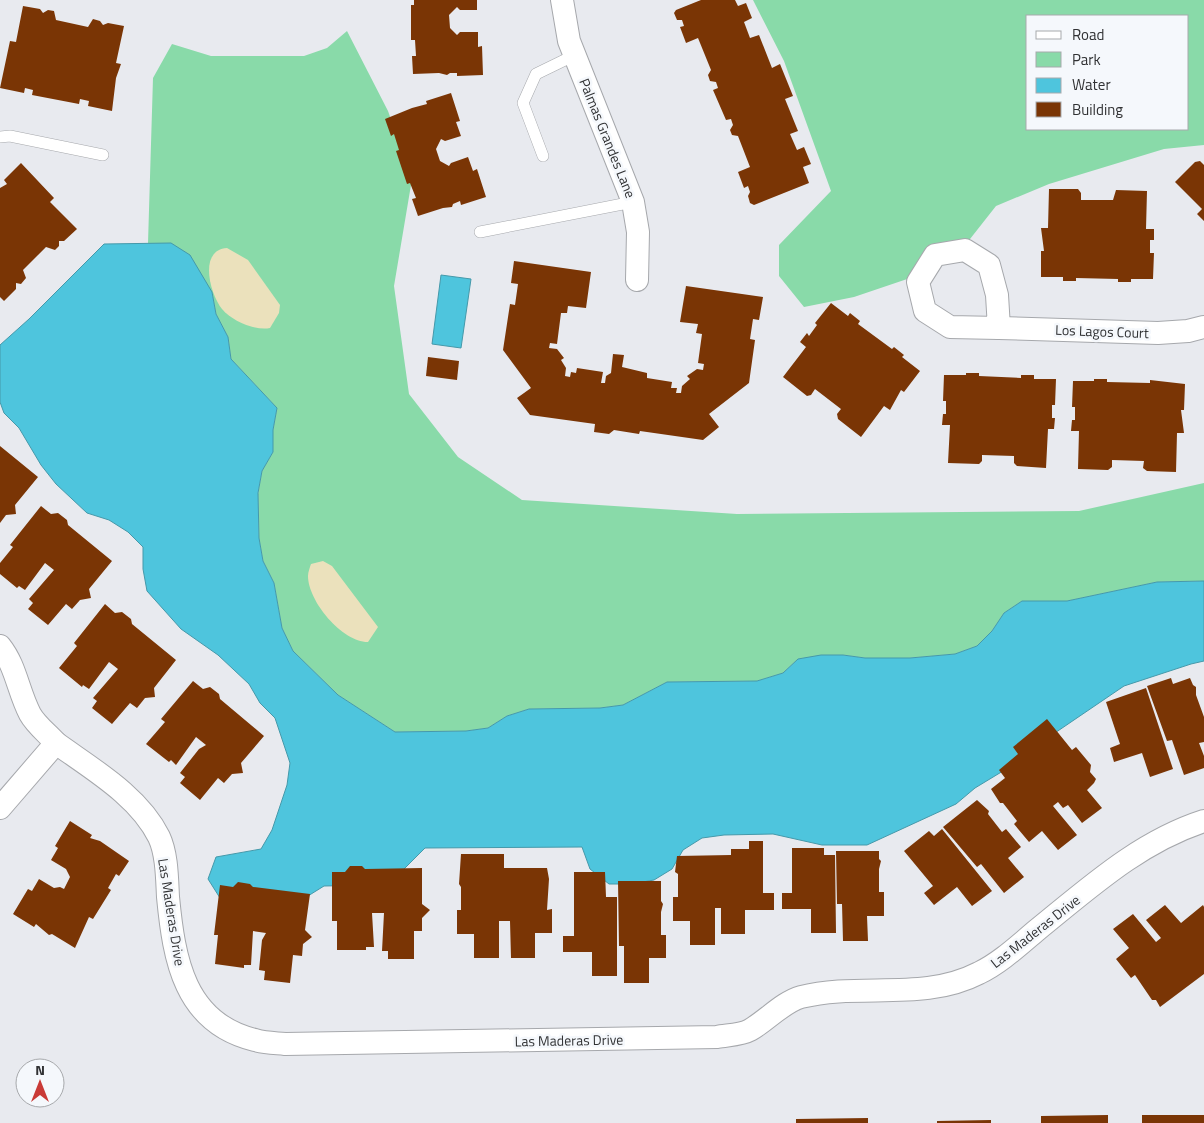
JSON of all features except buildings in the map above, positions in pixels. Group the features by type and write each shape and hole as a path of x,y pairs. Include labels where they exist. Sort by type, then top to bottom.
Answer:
{"street":[{"name":"Palmas Grandes Lane","path":"562,0 569,41 633,202 638,232 637,280"},
{"name":"Los Lagos Court","path":"999,328 1158,333 1188,331 1204,327"},
{"name":"Las Maderas Drive","path":"0,646 10,659 19,690 31,716 56,743 97,772 145,812 160,838 166,867 176,958 187,988 204,1012 228,1031 256,1041 285,1044 717,1038 748,1031 798,998 827,991 894,992 946,987 980,973 1004,957 1104,876 1153,842 1204,822"},
{"path":"0,808 56,743"}],"lane":[{"path":"543,156 523,103 536,74 575,55"},
{"path":"0,137 10,136 103,155"},
{"path":"480,232 633,202"}],"green space":[{"path":"753,0 1204,0 1204,145 1164,149 1049,184 996,206 959,253 919,275 854,297 804,307 779,276 779,245 831,191 784,61"},
{"path":"347,31 388,111 412,179 394,286 409,394 458,457 522,500 737,514 1079,511 1204,483 1204,581 1157,582 1067,601 1022,601 1004,613 992,631 977,646 955,654 910,658 865,658 843,655 798,659 783,673 757,681 667,682 623,705 600,708 529,709 507,716 488,728 466,731 395,732 338,695 293,651 282,628 274,583 263,561 259,538 258,494 262,471 273,452 273,430 277,408 231,359 228,337 216,314 212,292 148,243 153,78 172,44 211,56 304,56 327,48"}],"sand":[{"path":"227,248 248,260 280,305 279,313 270,328 258,328 238,321 226,313 218,302 211,284 210,264 212,256 218,251"},
{"path":"323,561 332,566 378,627 368,642 358,640 338,628 320,608 314,597 308,576 311,564"}],"water":[{"path":"171,243 190,255 212,292 216,314 228,337 231,359 277,408 273,430 273,452 262,471 258,493 259,538 263,561 274,583 282,628 293,651 338,695 395,732 466,731 488,728 507,716 529,709 600,708 623,705 667,682 757,681 783,673 798,659 821,655 865,658 910,658 955,654 977,646 992,631 1004,613 1022,601 1067,601 1157,582 1204,581 1204,661 1124,686 1046,739 1031,754 975,788 956,804 867,845 822,845 773,834 724,835 702,838 683,850 672,869 654,880 631,884 609,884 590,869 582,847 425,848 395,878 373,885 324,886 287,909 220,898 208,879 216,857 261,849 272,830 287,785 290,763 275,718 260,703 249,684 218,655 181,629 147,591 143,569 143,547 128,532 109,520 87,513 56,484 41,465 19,428 4,413 0,402 0,345 29,319 104,244"},
{"path":"441,275 471,279 461,348 432,344"}]}
